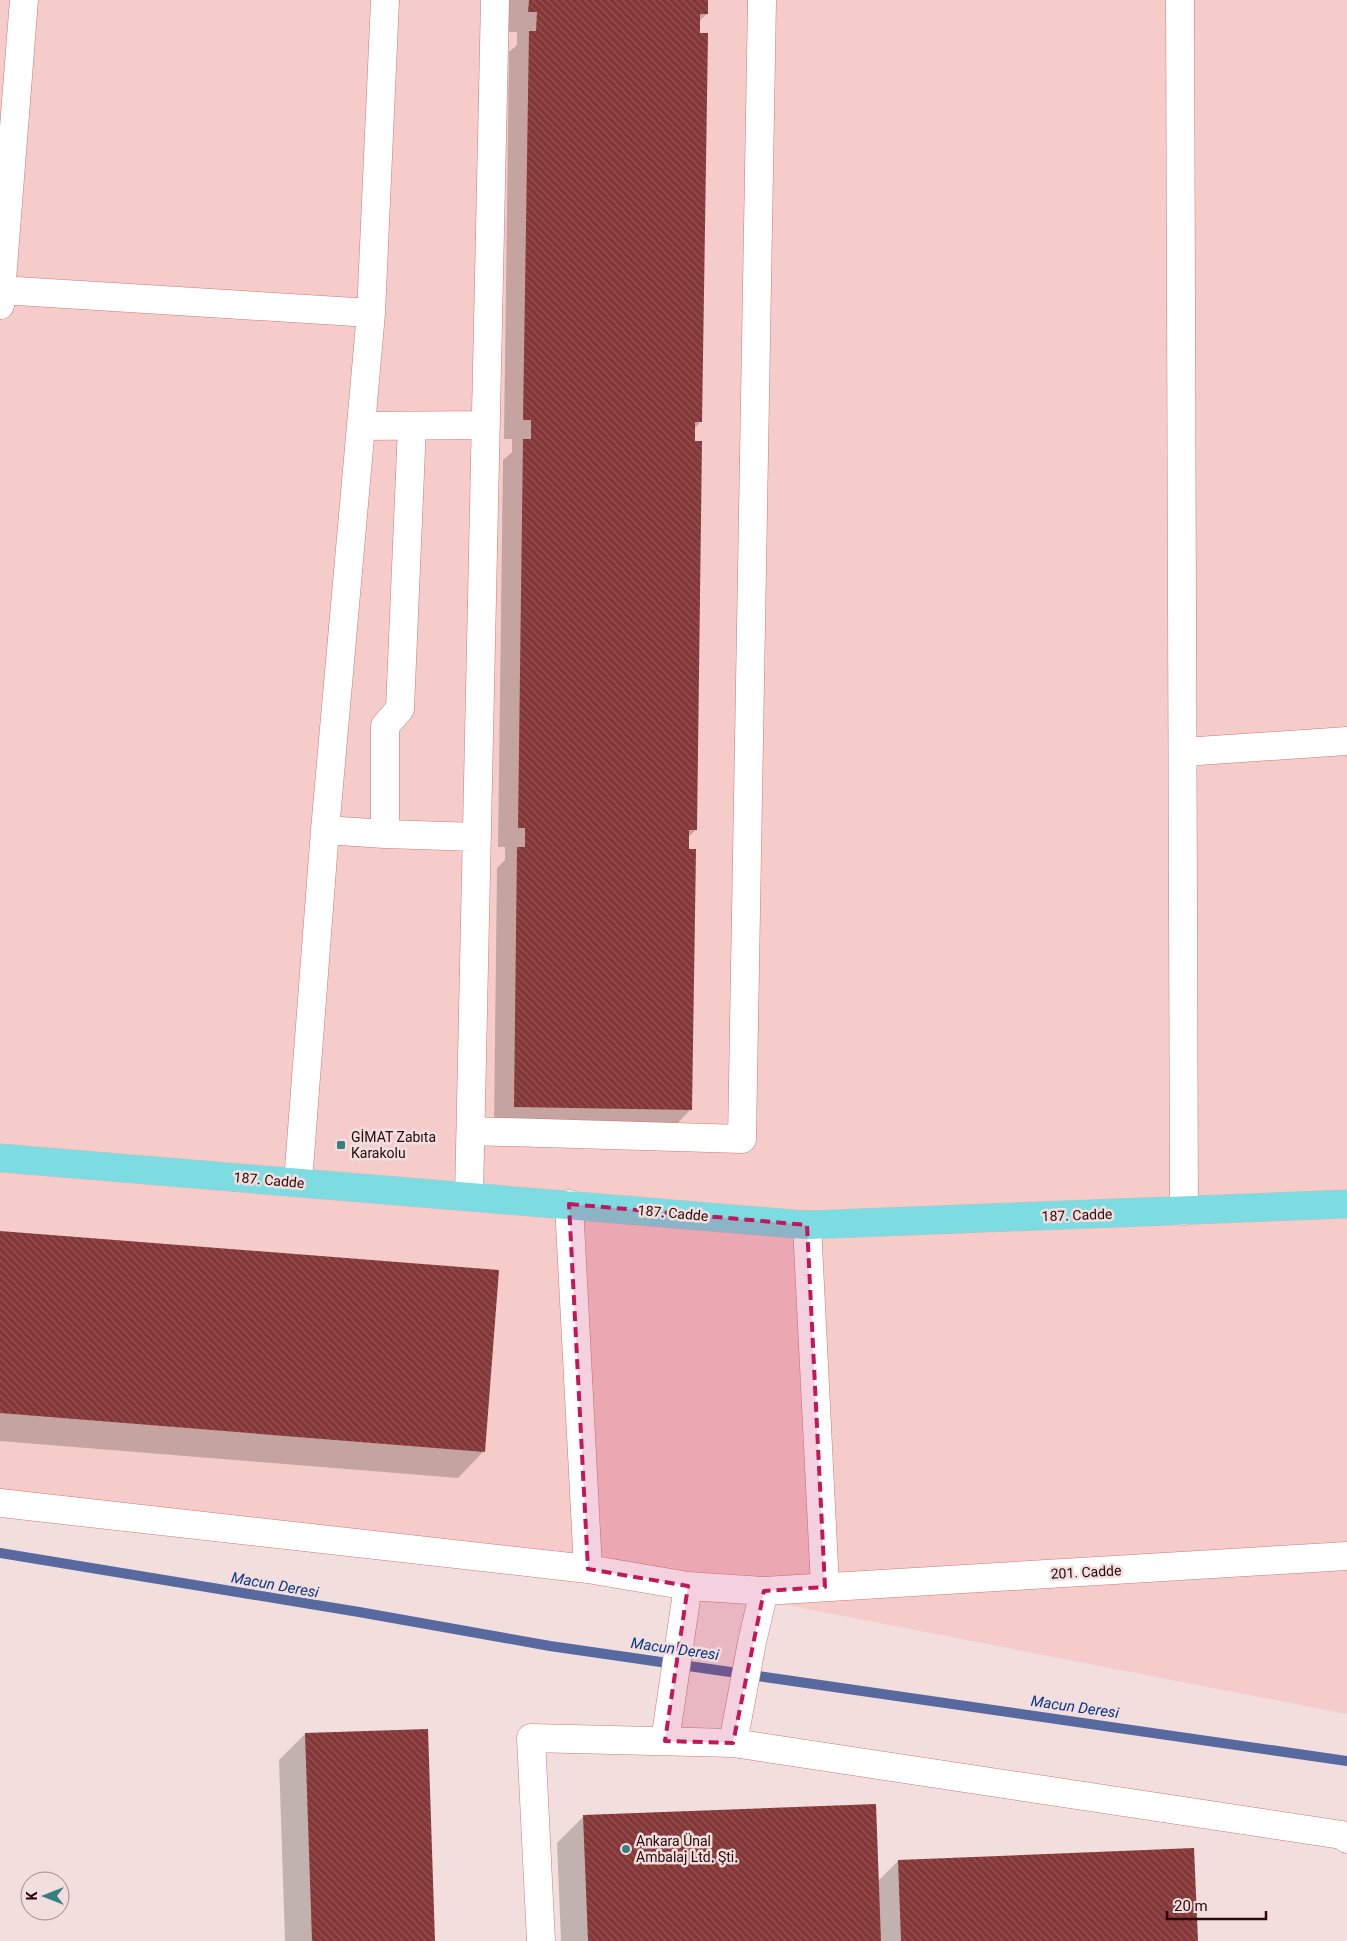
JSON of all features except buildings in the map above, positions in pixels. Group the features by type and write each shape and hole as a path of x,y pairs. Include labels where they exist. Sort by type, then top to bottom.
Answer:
{"main road":[{"name":"187. Cadde","path":"0,1158 807,1225 1347,1204"}],"street":[{"path":"0,305 24,0"},
{"path":"298,1182 325,830 372,313 385,0"},
{"path":"469,1196 495,0"},
{"path":"471,1131 742,1140 762,0"},
{"path":"1180,0 1184,1211"},
{"path":"0,290 372,313"},
{"path":"362,426 486,425"},
{"path":"385,834 385,726 400,709 412,426"},
{"path":"1183,752 1347,741"},
{"path":"325,830 477,837"},
{"path":"569,1204 588,1569"},
{"path":"807,1225 825,1587"},
{"name":"201. Cadde","path":"0,1503 588,1569 688,1586 764,1591 1347,1556"},
{"path":"665,1741 688,1586"},
{"path":"733,1743 752,1642 764,1591"},
{"path":"541,1941 531,1738 733,1743 1342,1835 1347,1839"}],"highlighted area":[{"path":"569,1204 807,1225 825,1587 764,1591 733,1743 665,1741 688,1586 588,1569"}],"shaded area":[{"path":"0,0 1347,0 1347,1714 642,1577 0,1494"}],"waterway":[{"name":"Macun Deresi","path":"0,1553 359,1612 550,1646 1347,1761"}],"place":[{"name":"GİMAT Zabıta Karakolu","path":"341,1145"},
{"name":"Ankara Ünal Ambalaj Ltd. Şti.","path":"626,1849"}]}
